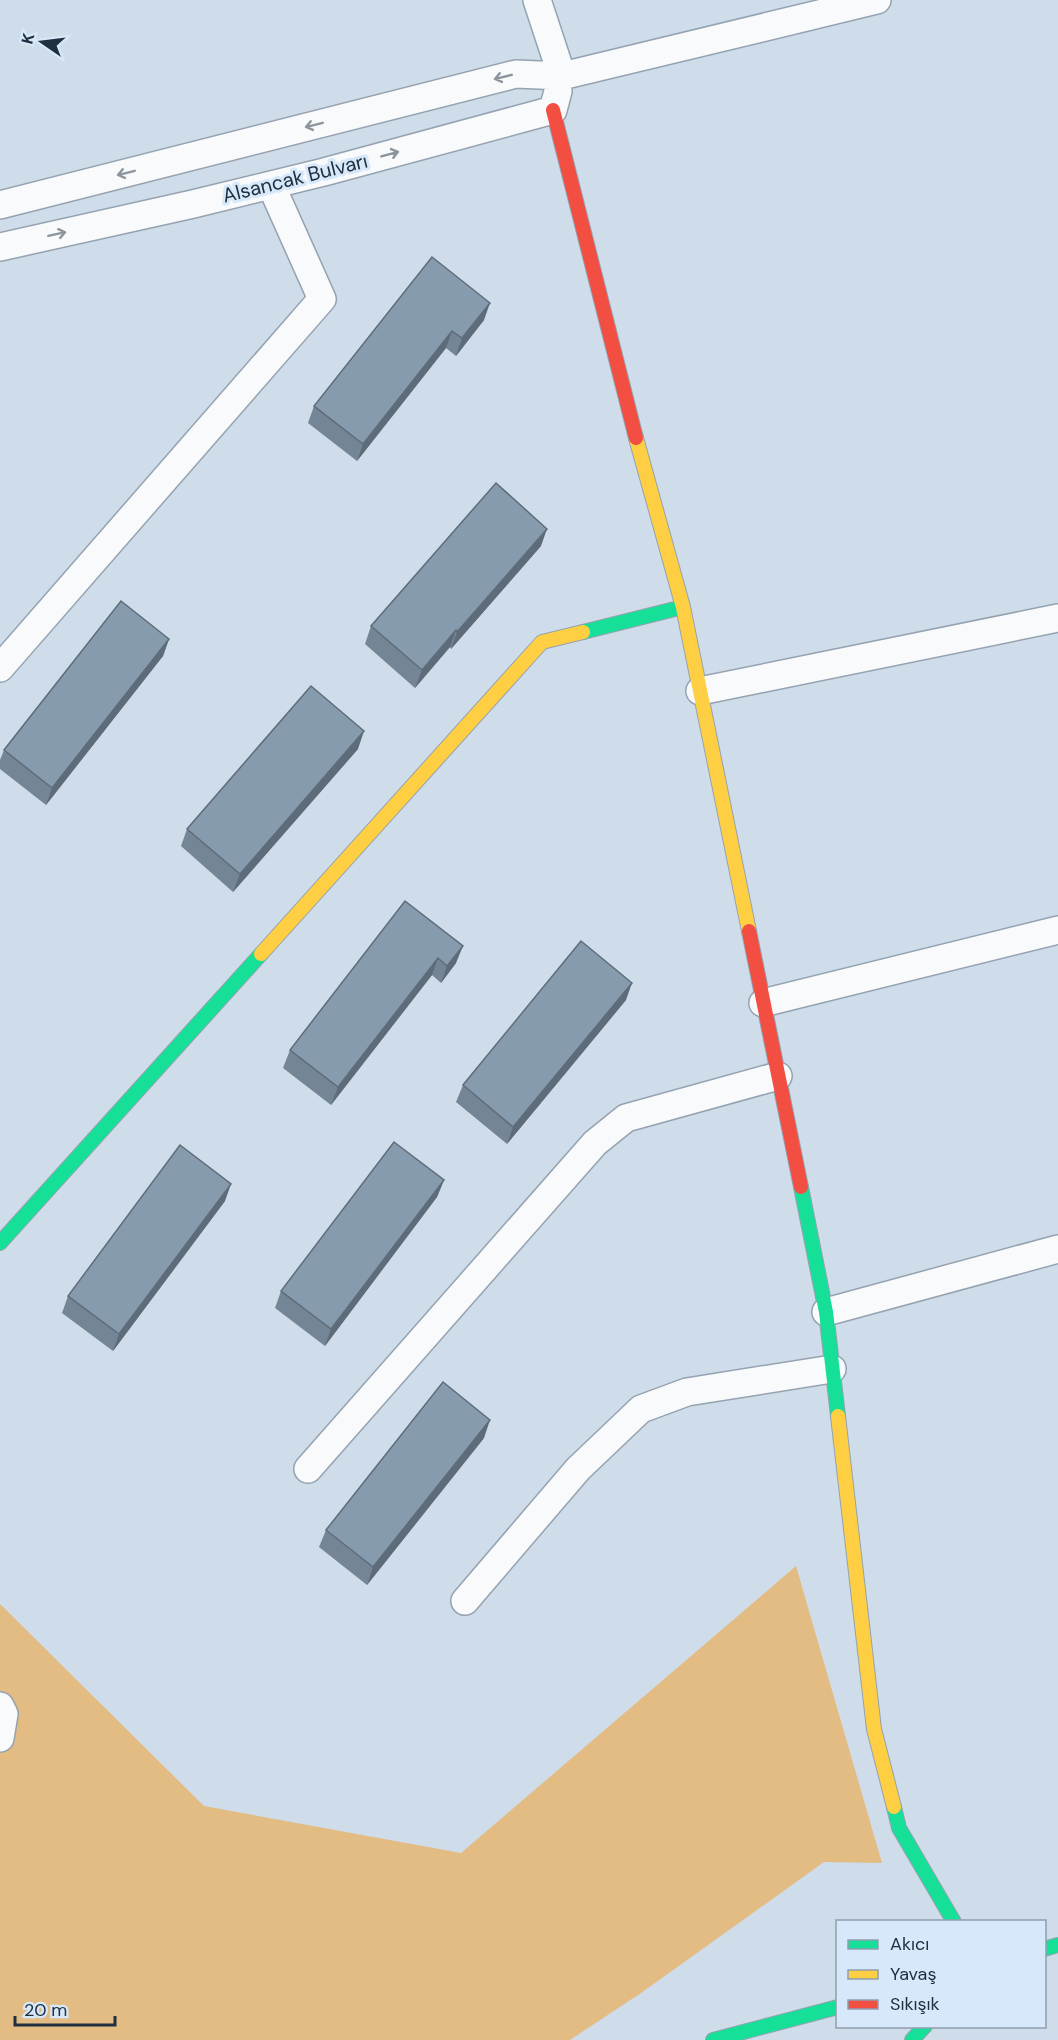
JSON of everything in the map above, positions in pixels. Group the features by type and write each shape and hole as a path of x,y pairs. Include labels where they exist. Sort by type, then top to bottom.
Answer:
{"street":[{"path":"537,0 561,76 554,110 619,376 683,607 826,1312 874,1729 899,1828 953,1920"},
{"path":"0,205 516,74 561,76 877,0"},
{"name":"Alsancak Bulvarı","path":"0,246 271,185 554,110"},
{"path":"0,668 322,298 271,185"},
{"path":"0,1243 542,642 683,607"},
{"path":"700,691 1058,618"},
{"path":"763,1003 1058,930"},
{"path":"308,1469 595,1143 626,1118 778,1076"},
{"path":"826,1312 1058,1249"},
{"path":"465,1600 578,1469 641,1408 687,1392 832,1369"},
{"path":"0,1706 4,1714 0,1738"},
{"path":"713,2040 836,2007"},
{"path":"912,2040 923,2028"}],"shaded area":[{"path":"796,1566 882,1863 824,1862 641,1993 570,2040 0,2040 0,1604 204,1806 461,1853"}],"building":[{"path":"432,257 490,303 462,338 452,331 363,444 314,406"},
{"path":"496,483 547,529 422,670 371,626"},
{"path":"121,601 169,639 52,788 4,750"},
{"path":"311,686 364,731 240,874 187,829"},
{"path":"405,901 463,946 447,966 438,958 338,1087 290,1050"},
{"path":"581,941 632,983 513,1127 463,1085"},
{"path":"394,1142 444,1180 331,1329 281,1291"},
{"path":"180,1145 231,1184 119,1334 68,1296"},
{"path":"443,1382 490,1420 373,1567 326,1530"}],"traffic: fast":[{"path":"583,632 683,607"},
{"path":"0,1243 261,954"},
{"path":"801,1187 826,1312 838,1416"},
{"path":"894,1807 899,1828 953,1920"},
{"path":"1046,1948 1058,1945"},
{"path":"713,2040 836,2008"},
{"path":"912,2040 923,2028"}],"traffic: slow":[{"path":"636,438 683,607 749,931"},
{"path":"261,954 542,642 583,632"},
{"path":"838,1416 874,1729 894,1807"}],"traffic: jam":[{"path":"553,110 636,438"},
{"path":"749,931 801,1187"}]}
